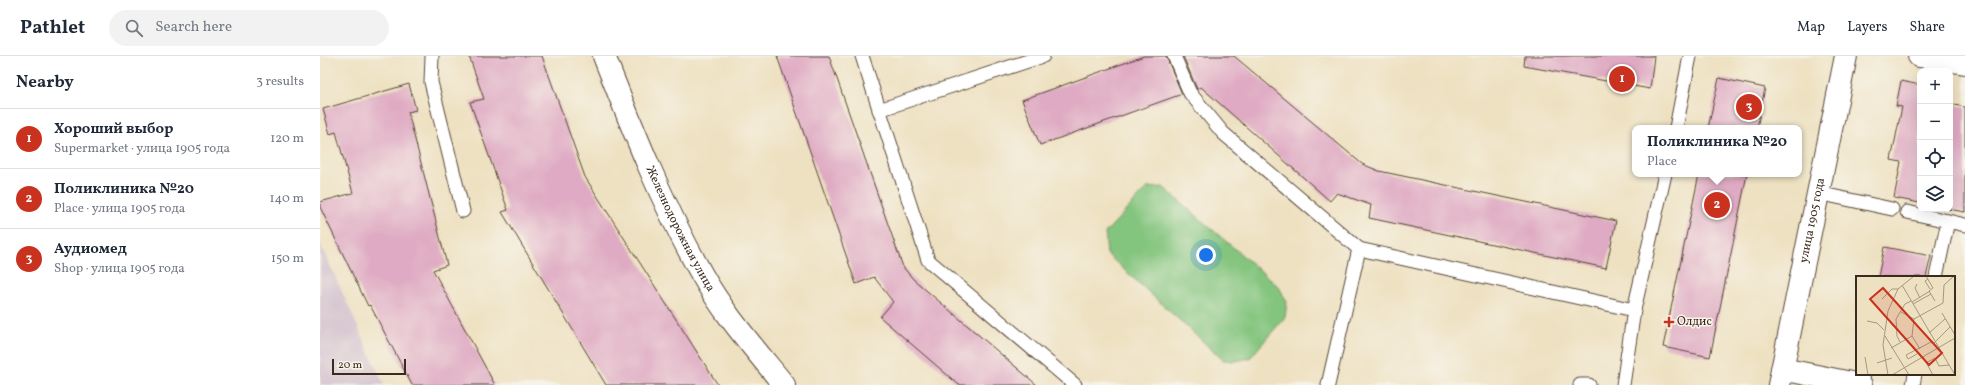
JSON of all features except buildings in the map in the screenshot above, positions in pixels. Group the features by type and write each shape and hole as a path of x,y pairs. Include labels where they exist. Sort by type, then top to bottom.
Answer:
{"street":[{"name":"Железнодорожная улица","path":"604,56 641,150 673,220 701,274 732,319 784,385"},
{"name":"улица 1905 года","path":"1780,377 1846,56"},
{"path":"1919,56 1965,63"},
{"path":"1780,377 1861,385"}],"lane":[{"path":"432,56 431,82 463,211"},
{"path":"862,56 928,260 1075,385"},
{"path":"879,110 1043,56"},
{"path":"1174,56 1190,93 1223,133 1359,249 1634,310"},
{"path":"1677,125 1690,56"},
{"path":"1623,385 1634,310 1664,177"},
{"path":"1818,193 1892,209"},
{"path":"1907,212 1965,225"},
{"path":"1936,276 1948,221"},
{"path":"1328,385 1359,249"},
{"path":"1913,385 1915,375"},
{"path":"1580,385 1589,385"}],"shaded area":[{"path":"320,243 384,385 320,385"}],"green space":[{"path":"1163,187 1279,287 1287,302 1285,317 1250,358 1235,361 1223,360 1107,254 1105,233 1147,188"}],"place":[{"name":"Хороший выбор","path":"1622,79"},
{"name":"Аудиомед","path":"1749,107"},
{"name":"Поликлиника №20","path":"1717,205"},
{"name":"Олдис","path":"1669,322"}]}
